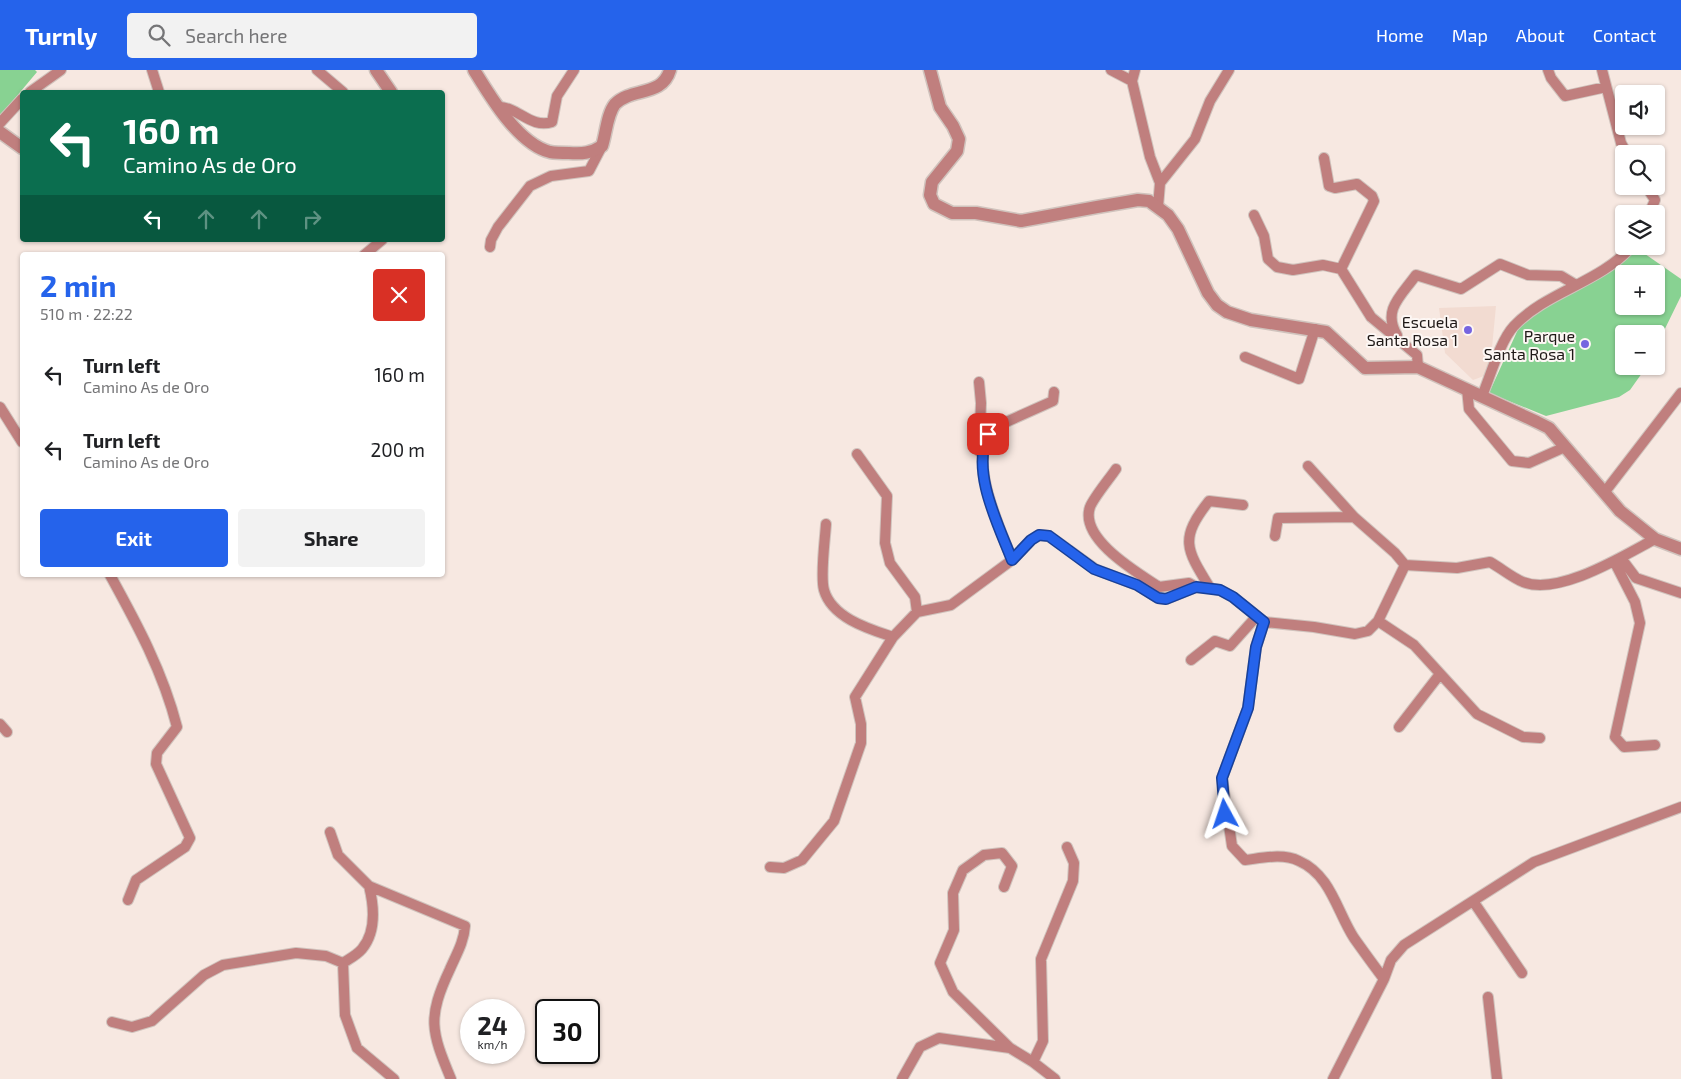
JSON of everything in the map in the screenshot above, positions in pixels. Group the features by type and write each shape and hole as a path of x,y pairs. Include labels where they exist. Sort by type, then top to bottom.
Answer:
{"street":[{"path":"33,90 61,70"},
{"path":"152,70 158,90"},
{"path":"317,70 341,90"},
{"path":"376,70 390,90"},
{"path":"474,70 518,131 536,146 550,152 586,154 602,146"},
{"path":"499,107 509,109 538,124 552,122 557,96 574,70"},
{"path":"490,247 491,240 498,227 530,186 551,176 589,171 602,146 611,112 616,104 633,94 660,85 667,78 670,70"},
{"path":"930,70 940,107 954,126 959,139 957,151 932,182 930,195 934,204 952,213 976,213 1021,221 1138,200 1158,206 1178,229 1208,293 1217,305 1227,312 1251,320 1315,329 1335,338 1352,358 1365,368 1418,367 1549,428 1620,511 1655,539 1681,549"},
{"path":"1110,70 1132,81"},
{"path":"1136,70 1132,81 1150,157 1160,182 1158,206"},
{"path":"1160,182 1195,139 1210,101 1229,70"},
{"path":"1548,70 1551,78 1565,96 1606,87"},
{"path":"1602,70 1622,145"},
{"path":"0,123 20,101"},
{"path":"0,132 20,147"},
{"path":"1324,158 1329,186 1335,188 1357,184 1372,196 1374,201 1341,269"},
{"path":"1254,215 1264,236 1268,259 1277,267 1293,270 1323,265 1341,269 1371,317 1417,355 1418,367"},
{"path":"368,252 380,242"},
{"path":"1482,396 1513,326 1538,306 1609,266 1622,255"},
{"path":"1400,340 1390,324 1390,313 1416,275 1461,289 1500,264 1528,275 1560,276 1576,285"},
{"path":"1244,357 1300,379 1315,329"},
{"path":"979,382 981,403 979,458 984,462"},
{"path":"1467,389 1469,409 1512,461 1529,463 1565,447"},
{"path":"1012,560 984,484 984,441 995,427 1053,402 1054,392"},
{"path":"1604,492 1681,393"},
{"path":"0,407 20,439"},
{"path":"857,454 887,496 885,543 890,563 915,597 917,612"},
{"path":"1308,466 1354,517 1395,553 1405,565 1457,568 1490,562 1524,582 1543,584 1575,580 1655,539"},
{"path":"1116,469 1090,508 1090,516 1096,534 1118,560 1159,587 1189,583 1196,587 1220,590 1233,597 1260,619 1314,626 1355,634 1368,631 1378,621 1405,565"},
{"path":"1210,588 1190,556 1189,538 1193,523 1209,501 1243,505"},
{"path":"1275,536 1278,518 1354,517"},
{"path":"826,524 824,590 843,615 862,627 893,637"},
{"path":"770,867 784,868 802,860 834,821 861,743 861,724 856,696 893,637 917,612 950,604 1012,560 1031,540 1039,535 1049,536 1094,569 1137,585 1158,598 1166,599 1196,587"},
{"path":"1617,559 1636,578 1681,593"},
{"path":"1617,559 1635,602 1640,623 1615,737 1624,747 1655,746"},
{"path":"111,577 147,642 169,697 177,727 158,753 156,764 190,838 185,847 136,880 128,900"},
{"path":"1670,589 1681,597"},
{"path":"1191,660 1215,640 1230,646 1260,619"},
{"path":"1260,619 1248,708 1222,778 1225,814 1232,846 1245,860 1283,857 1298,860 1311,869 1328,887 1353,937 1384,979"},
{"path":"1378,621 1414,645 1477,714 1523,737 1540,738"},
{"path":"1399,727 1440,674"},
{"path":"1333,1079 1384,979 1391,960 1404,945 1534,862 1681,807"},
{"path":"330,832 338,855 369,886 465,926 464,939 445,980 433,1016 440,1052 451,1079"},
{"path":"1033,1062 1043,1041 1041,959 1073,881 1074,863 1068,848"},
{"path":"1004,887 1012,866 1002,852 984,855 963,870 954,893 954,930 940,963 953,992 1010,1048 1033,1062 1055,1079"},
{"path":"343,963 361,950 370,934 374,903 369,886"},
{"path":"1473,901 1522,973"},
{"path":"112,1022 132,1027 152,1021 204,975 223,965 296,953 326,956 343,963"},
{"path":"343,963 345,1014 357,1048 394,1079"},
{"path":"1488,996 1497,1079"},
{"path":"902,1079 920,1047 939,1038 1010,1048"}],"shaded area":[{"name":"Escuela Santa Rosa 1","path":"1496,306 1491,358 1484,376 1473,380 1445,353 1439,308"}],"green space":[{"path":"0,70 35,70 37,72 0,116"},
{"name":"Parque Santa Rosa 1","path":"1629,255 1646,255 1661,265 1616,265"},
{"name":"Parque Santa Rosa 1","path":"1615,266 1615,315 1665,315 1665,268 1681,279 1681,296 1665,329 1665,325 1615,325 1615,375 1641,375 1630,390 1619,397 1546,416 1489,393 1520,325 1540,310"}],"place":[{"name":"Escuela Santa Rosa 1","path":"1468,330"},
{"name":"Parque Santa Rosa 1","path":"1585,344"}],"route":[{"path":"988,434 984,441 984,484 1012,560 1031,540 1039,535 1049,536 1094,569 1137,585 1158,598 1166,599 1196,587 1220,590 1233,597 1264,622 1256,647 1248,708 1222,778 1225,814"}]}
